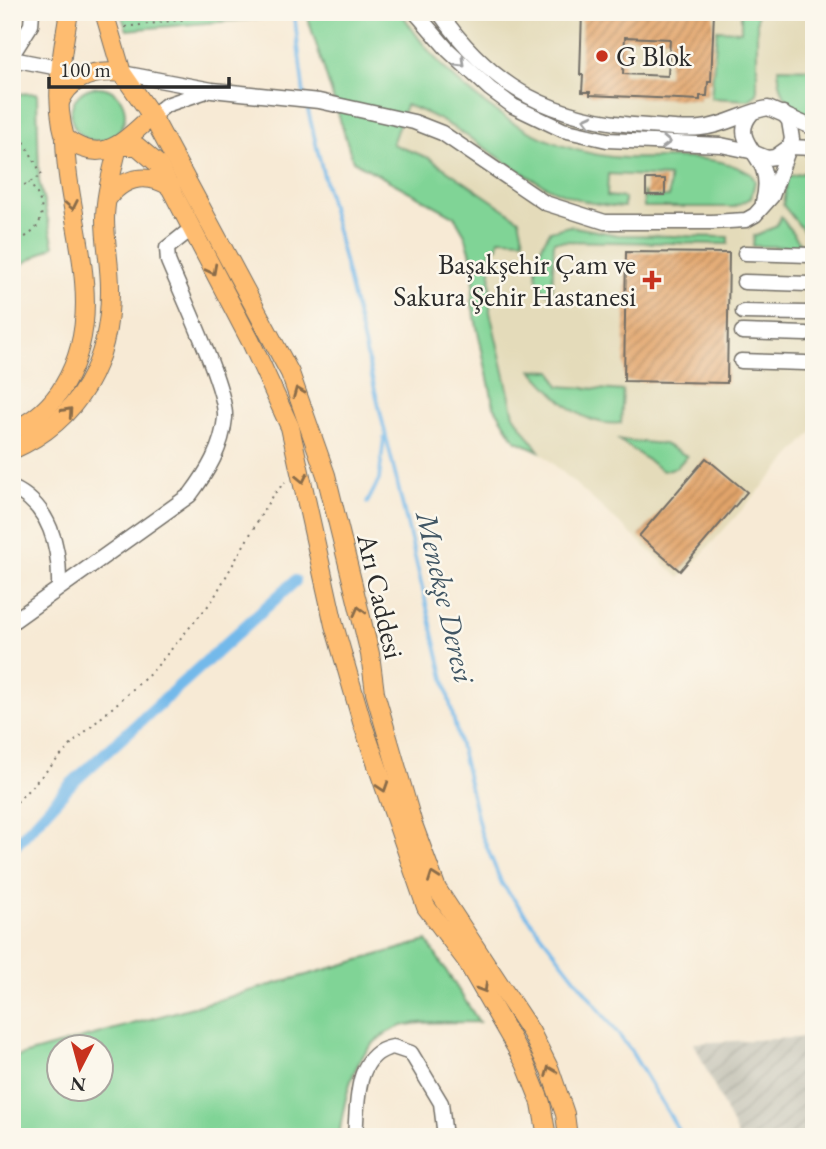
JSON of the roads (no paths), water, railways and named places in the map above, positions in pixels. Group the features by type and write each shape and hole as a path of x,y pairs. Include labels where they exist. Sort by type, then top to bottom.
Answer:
{"main road":[{"path":"12,430 38,415 56,399 74,369 85,328 86,294 66,172 60,103 59,68 69,12"},
{"name":"Arı Caddesi","path":"117,15 122,73 152,116 290,373 326,475 370,654 375,693 413,824 437,889 531,1032 550,1070 565,1114 568,1137"},
{"path":"60,103 65,90 84,76 102,71 122,73"},
{"path":"65,138 90,151 105,151 118,146 152,116"},
{"path":"12,450 34,440 62,419 81,397 102,355 109,328 110,287 105,218 118,146"},
{"name":"Arı Caddesi","path":"118,146 137,146 149,154 171,187 251,342 290,427 334,625 403,847 426,907 466,960 525,1063 541,1103 547,1137"},
{"path":"108,198 115,188 134,178 160,180 171,187"}],"street":[{"path":"32,12 31,25 12,57 59,68"},
{"path":"415,12 448,50 490,89 513,106 563,130 607,140 709,144 750,150 767,158 775,158 789,148 814,148"},
{"path":"439,12 456,35 493,72 517,90 560,113 600,123 698,129 721,126 768,108 814,128"},
{"path":"122,73 212,90 319,101 414,122 442,133 545,203 586,218 635,223 746,220 762,209 772,196 789,148 792,130 783,113"},
{"path":"152,116 189,95 212,90"},
{"path":"751,114 744,127 750,150 762,168 766,183 762,209"},
{"path":"12,622 190,495 209,469 220,443 225,415 220,391 168,261 167,248 191,229"},
{"path":"745,253 809,256"},
{"path":"744,282 808,284"},
{"path":"743,312 807,313"},
{"path":"742,332 806,334"},
{"path":"741,361 805,363"},
{"path":"12,488 29,495 42,510 51,531 59,567 59,586"},
{"path":"355,1137 362,1073 374,1056 393,1047 411,1053 441,1103 445,1137"}],"waterway":[{"name":"Menekşe Deresi","path":"294,12 304,95"},
{"name":"Menekşe Deresi","path":"306,102 481,833 502,884 629,1048 683,1137"},
{"path":"367,503 379,480 384,438"},
{"path":"12,849 70,785 295,581"}],"place":[{"name":"G Blok","path":"602,56"},
{"name":"Başakşehir Çam ve Sakura Şehir Hastanesi","path":"652,280"}]}
